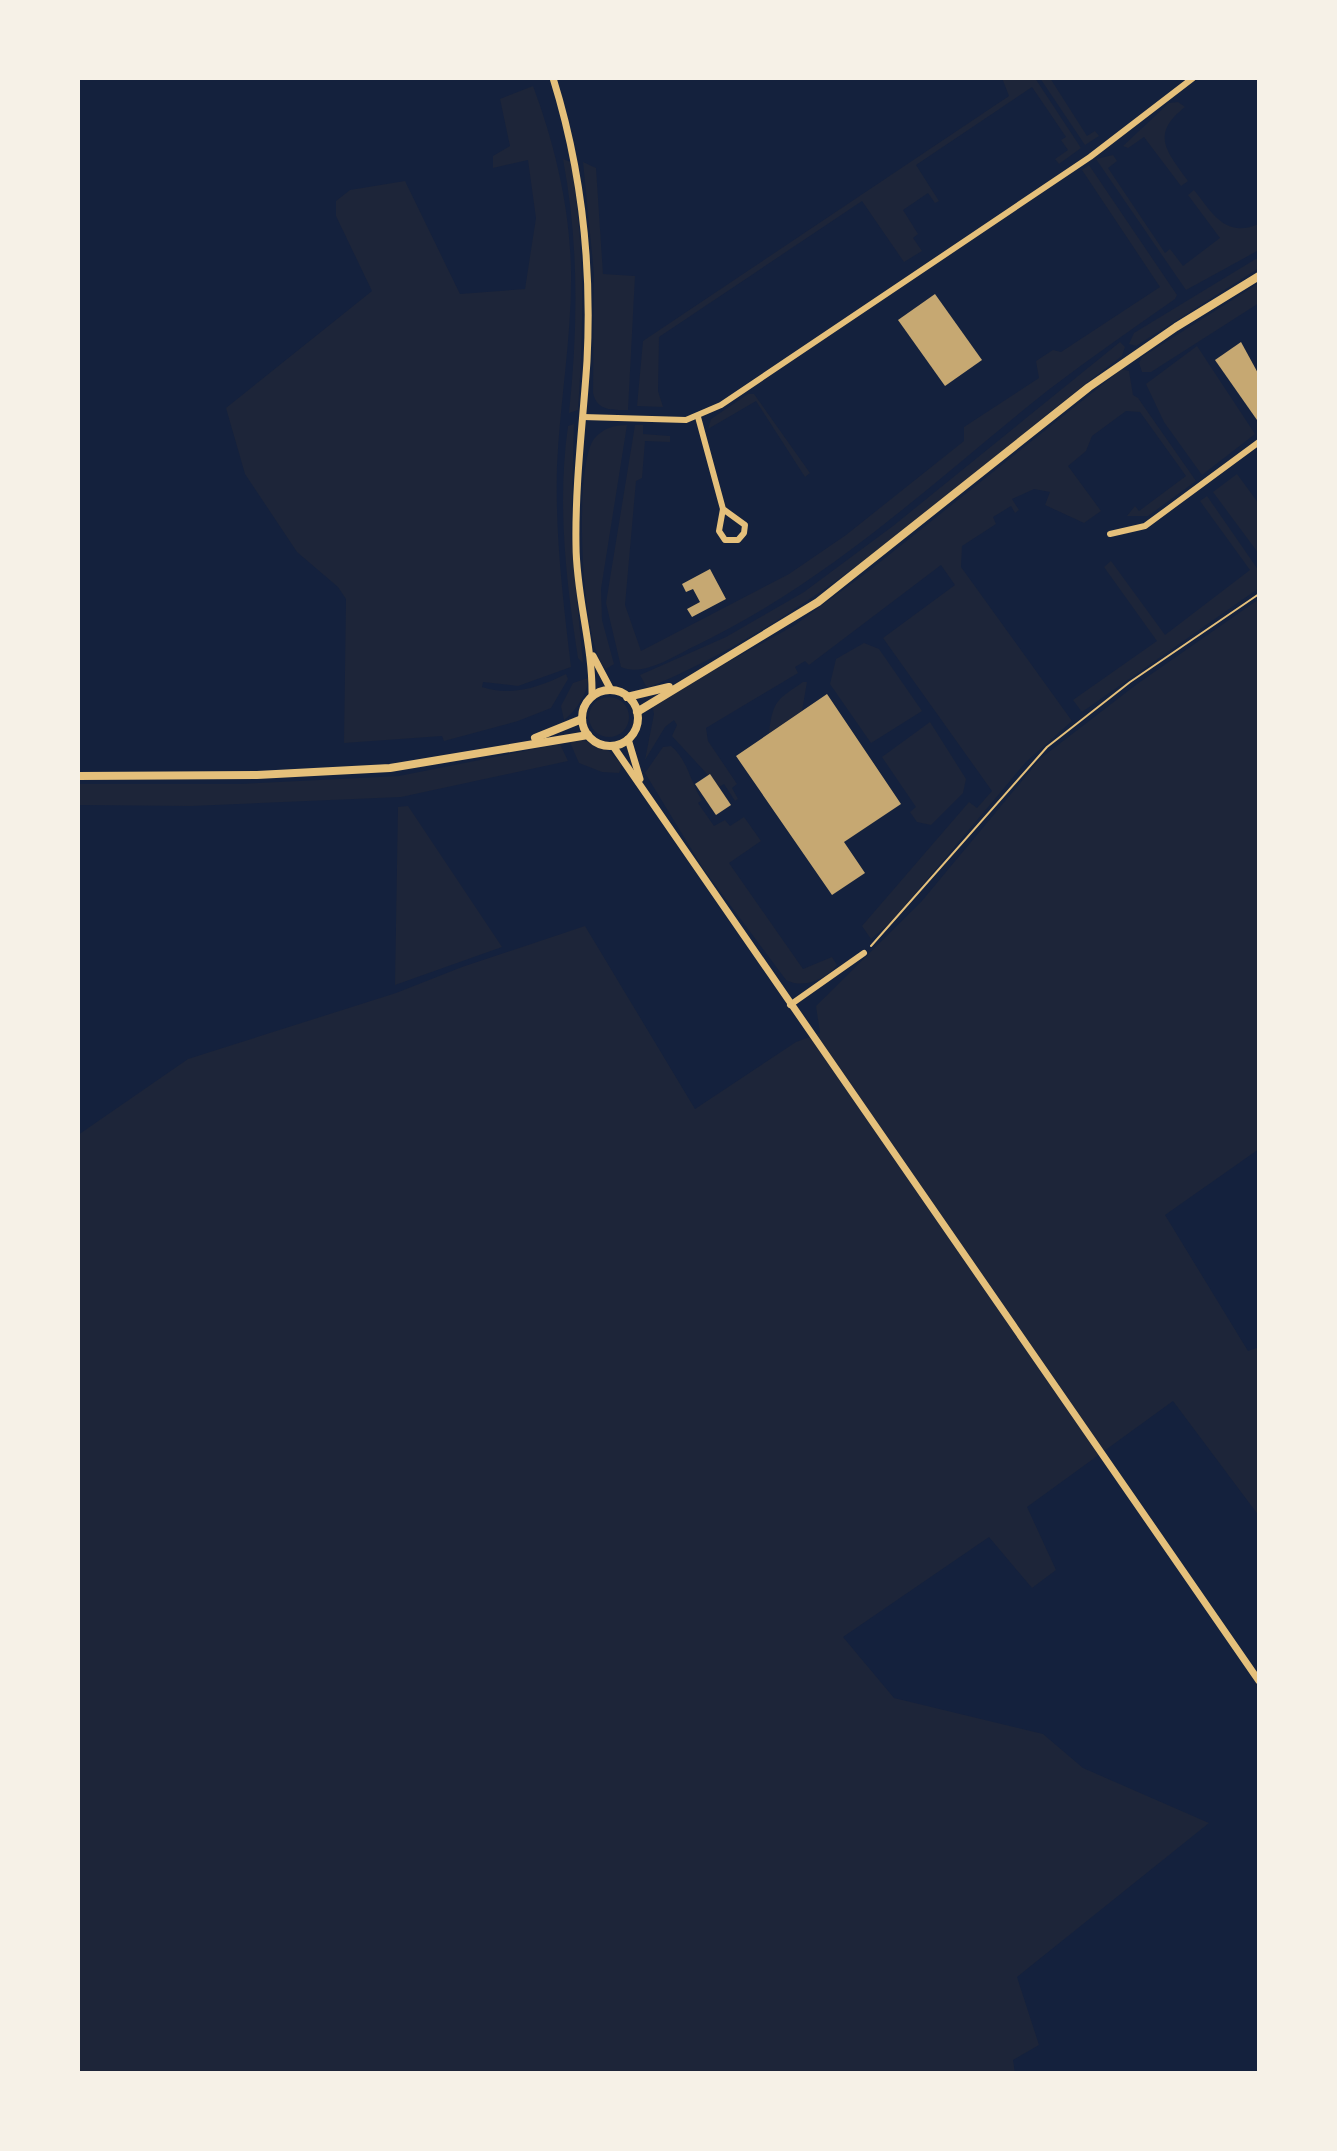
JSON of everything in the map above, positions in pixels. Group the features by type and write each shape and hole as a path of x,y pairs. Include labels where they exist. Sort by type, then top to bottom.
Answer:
{"main road":[{"path":"637,712 679,684 777,629 842,586 1089,387 1187,319 1259,276"},
{"path":"627,697 679,684"},
{"path":"611,690 627,697 637,712 637,725 628,739 613,746 600,744 588,735 582,719 584,706 592,696 611,690"},
{"path":"523,744 582,719"},
{"path":"78,776 257,775 390,768 588,735"}],"street":[{"path":"553,78 576,164 586,234 588,317 576,547 591,651 592,696"},
{"path":"583,417 678,420 698,417 741,392 1090,157 1193,78"},
{"path":"698,417 723,509 719,528 722,537 738,540 745,525 723,509"},
{"path":"1110,534 1145,526 1259,442"},
{"path":"591,651 611,690"},
{"path":"628,739 646,793"},
{"path":"613,746 1259,1681"},
{"path":"790,1005 864,953"}],"path":[{"path":"864,953 918,897 1033,761 1066,730 1259,594"}],"shaded area":[{"path":"1002,78 1035,78 1081,148 1059,164 1055,159 1068,150 1061,140 1066,137 1032,87 916,165 939,201 935,203 928,193 903,210 918,234 913,238 922,251 904,262 862,201 659,337 658,391 663,407 637,406 643,341 1009,96"},
{"path":"1040,78 1050,78 1087,136 1095,131 1099,136 1085,145"},
{"path":"533,86 560,177 570,247 570,320 557,466 557,517 571,667 518,686 483,682 482,687 514,691 566,674 568,679 551,708 518,721 444,741 442,736 344,743 346,599 338,587 297,552 245,474 226,408 372,291 336,216 336,201 350,190 405,181 460,294 525,289 536,218 528,160 493,168 493,156 510,146 500,99"},
{"path":"1178,102 1185,107 1167,126 1165,135 1169,152 1188,181 1181,186 1144,137 1128,148 1123,146 1169,103"},
{"path":"1113,155 1117,161 1108,168 1165,253 1170,249 1183,266 1220,238 1188,195 1194,190 1214,215 1229,226 1247,228 1259,224 1259,250 1186,290 1096,159"},
{"path":"563,159 571,162 576,193 582,286 578,410 569,413 575,286 572,223"},
{"path":"583,162 596,168 603,274 635,276 628,410 602,406 593,393 594,274"},
{"path":"1089,165 1177,295 1175,299 1047,391 878,529 792,591 745,620 659,664 639,669 621,667 606,603 635,425 643,425 643,434 670,436 670,442 645,441 642,478 636,481 625,605 641,651 789,574 846,535 964,441 964,427 1039,378 1036,361 1053,350 1061,352 1160,287 1082,170"},
{"path":"1259,257 1259,268 1136,346 1129,344 1134,333"},
{"path":"1259,283 1259,303 1151,372 1142,372 1139,363 1142,357"},
{"path":"1120,342 1125,347 1122,356 836,581 776,621 713,657 647,688 640,675 726,637 804,592 893,526"},
{"path":"1197,346 1255,434 1202,475 1164,422 1146,384"},
{"path":"1122,369 1129,371 1133,395 1196,481 1148,516 1127,516 1135,506 1139,511 1186,476 1140,412 1126,411 1092,436 1086,451 1068,466 1101,511 1084,523 1045,505 1050,492 1034,489 1012,499 1019,510 1015,513 1011,506 993,517 996,524 962,546 961,567 1072,721 1026,762 892,921 871,939 862,926 969,802 977,808 992,791 883,638 955,585 941,565 809,665 805,661 795,667 798,673 706,728 708,741 737,784 732,788 738,799 735,801 724,784 719,787 672,736 677,725 674,720 665,727 645,760 654,714 652,704 795,625 870,570"},
{"path":"748,394 754,394 810,473 805,477 756,401 708,429 711,419"},
{"path":"574,424 571,537 583,663 578,658 564,542 565,455 568,426"},
{"path":"627,425 601,589 602,620 614,664 606,669 597,654 586,595 582,518 584,484 587,456 594,439 609,428"},
{"path":"1237,474 1259,504 1259,554 1213,492"},
{"path":"1207,496 1259,571 1259,588 1082,712 1073,700 1157,641 1104,567 1111,561 1165,635 1250,570 1200,501"},
{"path":"1259,599 1259,1149 1165,1215 1248,1351 1259,1347 1259,1516 1173,1401 1027,1507 1056,1570 1032,1588 989,1537 843,1637 894,1698 1043,1734 1083,1768 1209,1823 1017,1977 1039,2045 1013,2060 1015,2073 78,2073 78,1135 188,1059 396,993 462,967 585,926 695,1109 796,1042 820,1033 816,1006 921,902 1041,758 1137,684"},
{"path":"864,643 879,649 922,711 871,743 830,684 836,659"},
{"path":"588,678 580,701 564,720 561,706 573,683"},
{"path":"807,682 802,711 769,733 772,714 778,702"},
{"path":"609,697 623,703 629,717 623,731 609,737 595,731 589,717 595,703"},
{"path":"930,722 966,779 963,793 931,825 917,822 910,812 916,807 882,757"},
{"path":"581,739 609,751 622,765 619,773 602,772 579,763 569,740"},
{"path":"560,744 568,761 401,797 191,806 78,805 78,784 240,784 399,776"},
{"path":"671,746 685,764 702,800 698,803 714,826 725,820 730,826 744,817 761,841 729,863 803,969 832,957 837,965 826,975 813,982 799,984 786,980 704,870 645,773 663,747"},
{"path":"408,806 502,947 395,985 398,807"}],"building":[{"path":"935,294 982,360 945,386 898,320"},
{"path":"1241,342 1259,375 1257,420 1215,360"},
{"path":"710,569 726,599 692,617 687,609 700,602 693,589 686,592 682,584"},
{"path":"827,694 901,804 844,842 865,873 832,895 736,756"},
{"path":"710,774 731,805 716,815 695,784"}]}
